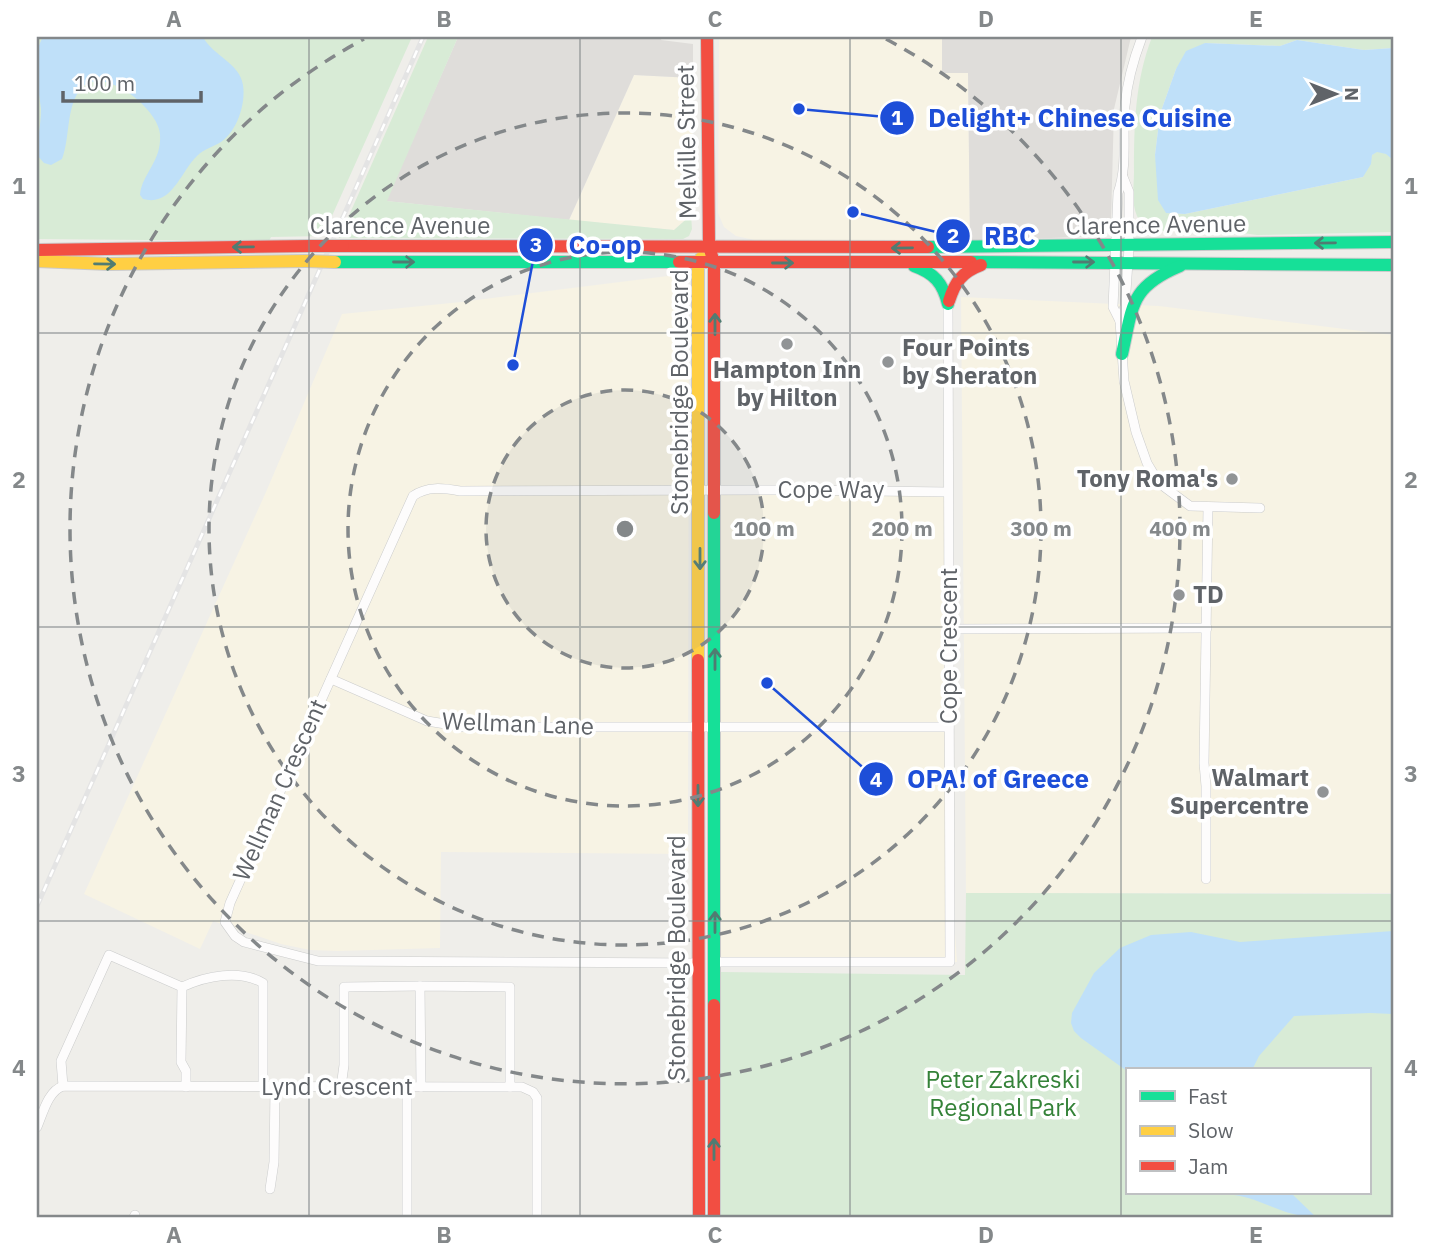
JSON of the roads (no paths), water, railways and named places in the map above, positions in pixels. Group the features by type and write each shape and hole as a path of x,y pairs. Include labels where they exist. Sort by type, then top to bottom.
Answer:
{"main road":[{"name":"Melville Street","path":"707,37 709,246"},
{"name":"Clarence Avenue","path":"37,250 311,246 1123,247 1393,242"},
{"name":"Stonebridge Boulevard","path":"699,1217 698,263 709,246"},
{"name":"Stonebridge Boulevard","path":"709,246 714,263 714,1217"},
{"name":"Clarence Avenue","path":"37,261 109,264 306,261 1190,262 1393,265"},
{"path":"904,262 929,271 938,279 944,287 948,304"},
{"path":"948,304 955,281 969,269 989,262"},
{"path":"1122,354 1136,296 1145,283 1156,275 1190,262"}],"street":[{"path":"1142,37 1125,105 1123,177 1129,192 1122,262 1113,307 1120,321 1124,381 1129,407 1147,463 1159,483 1180,500 1190,506 1208,508 1260,508"},
{"name":"Cope Crescent","path":"715,962 950,962 948,304"},
{"name":"Wellman Crescent","path":"697,963 318,961 258,947 234,936 225,922 230,903 413,496 428,489 714,490"},
{"name":"Cope Way","path":"714,490 948,492"},
{"path":"1206,879 1204,763 1208,508"},
{"path":"949,629 1207,628"},
{"name":"Wellman Lane","path":"331,679 427,720 450,726 949,727"},
{"path":"37,1127 56,1088 63,1086 61,1061 109,955 182,987 224,976 251,976 263,983 263,1088"},
{"path":"420,986 421,1087"},
{"path":"341,1087 344,1065 344,987 420,986 510,987 510,1087"},
{"path":"182,987 181,1062 186,1071 186,1087"},
{"name":"Lynd Crescent","path":"63,1086 529,1089 537,1098 537,1217"},
{"path":"270,1189 274,1162 275,1087"},
{"path":"407,1087 407,1217"}],"water":[{"path":"43,37 203,37 241,77 244,92 239,116 227,137 197,156 169,193 153,200 143,199 140,195 144,180 160,144 157,123 139,101 127,92 100,81 88,83 79,91 72,107 62,159 51,165 44,163 37,155 41,109 36,63"},
{"path":"1297,40 1364,50 1393,48 1393,160 1386,154 1377,152 1372,155 1371,164 1363,177 1185,214 1166,213 1158,200 1155,155 1160,114 1176,69 1186,51 1205,43 1280,46"},
{"path":"1393,931 1393,1014 1294,1016 1259,1056 1253,1068 1126,1068 1126,1070 1074,1031 1072,1013 1094,973 1120,948 1151,935 1191,932 1240,942"},
{"path":"1292,1194 1316,1217 1293,1214 1245,1197 1205,1195"}],"railway":[{"path":"37,906 423,37"}],"place":[{"name":"Delight+ Chinese Cuisine","path":"799,109"},
{"name":"RBC","path":"853,212"},
{"name":"Hampton Inn by Hilton","path":"787,344"},
{"name":"Four Points by Sheraton","path":"888,362"},
{"name":"Co-op","path":"513,365"},
{"name":"Tony Roma's","path":"1232,479"},
{"name":"TD","path":"1179,595"},
{"name":"OPA! of Greece","path":"767,683"},
{"name":"Walmart Supercentre","path":"1323,792"}],"park label":[{"name":"Peter Zakreski Regional Park","path":"1003,1094"}]}
